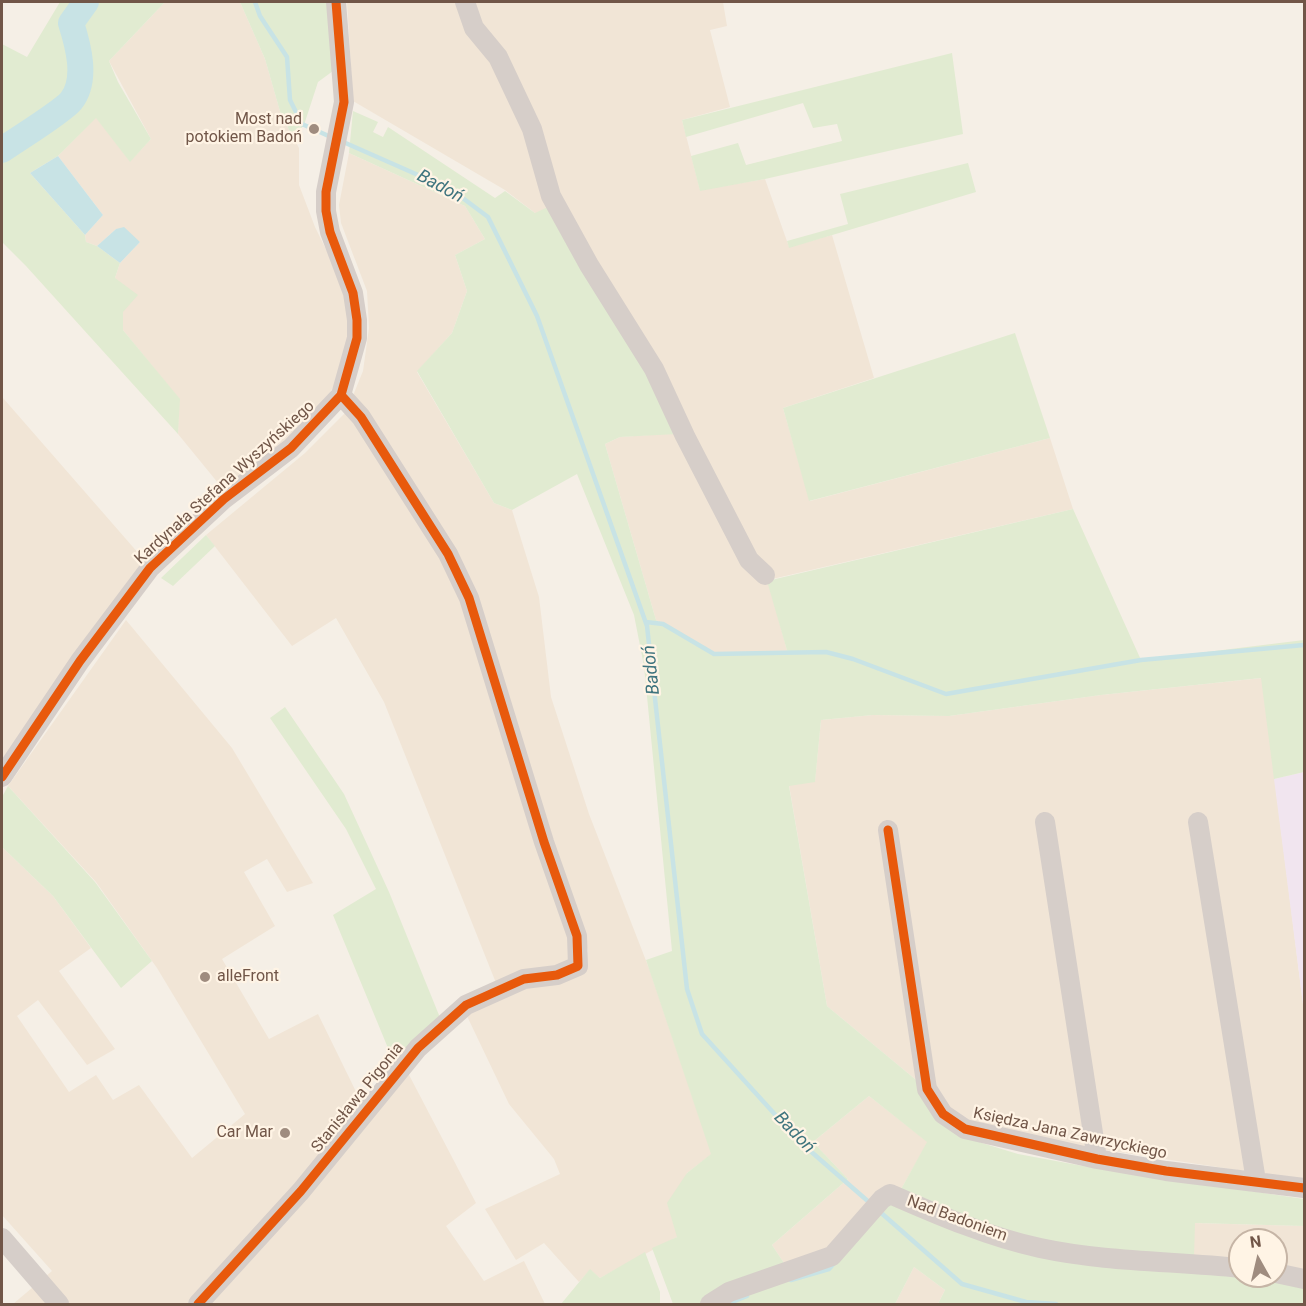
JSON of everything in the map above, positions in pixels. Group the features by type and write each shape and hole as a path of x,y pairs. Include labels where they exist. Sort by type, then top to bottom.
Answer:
{"street":[{"name":"Kardynała Stefana Wyszyńskiego","path":"2,777 80,661 150,568 224,499 291,448 341,395 357,338 357,320 353,293 330,232 326,212 326,192 344,102 336,2"},
{"path":"465,2 474,28 498,57 532,129 551,196 589,265 654,369 748,560 765,575"},
{"name":"Stanisława Pigonia","path":"198,1305 301,1191 418,1048 475,1001 524,980 557,975 578,966 577,936 544,842 468,598 448,554 361,417 341,395"},
{"name":"Księdza Jana Zawrzyckiego","path":"1045,822 1097,1159"},
{"path":"1198,822 1256,1181"},
{"name":"Księdza Jana Zawrzyckiego","path":"888,830 927,1089 943,1114 965,1129 1097,1159 1166,1171 1305,1188"},
{"name":"Nad Badoniem","path":"710,1305 729,1292 832,1256 866,1216 890,1194 972,1227 1039,1248 1084,1255 1228,1267"},
{"path":"2,1238 59,1305"},
{"path":"1288,1275 1305,1279"}],"shaded area":[{"path":"165,2 240,2 265,59 281,115 299,148 299,185 315,227 343,284 349,314 349,333 340,375 328,396 290,437 223,489 178,434 179,399 123,330 123,312 115,278 120,263 140,242 116,229 97,246 86,242 85,235 103,215 58,156 96,117 130,161 151,139 109,61"},
{"path":"347,2 723,2 727,26 710,30 730,107 682,120 700,190 765,179 789,247 832,235 874,378 783,408 810,501 1050,438 1073,509 768,580 788,654 714,654 656,620 605,444 620,437 677,433 535,213 505,190 353,101"},
{"path":"349,153 465,206 485,239 455,255 467,291 452,333 417,372 494,503 512,510 539,597 551,697 589,814 650,971 712,1154 687,1173 677,1237 600,1278 590,1270 579,1282 544,1243 516,1260 485,1209 560,1174 554,1159 509,1104 466,1014 479,1004 585,966 588,951 476,604 352,398 363,371 369,328 367,291 341,223 339,205"},
{"path":"2,399 146,562 2,763"},
{"path":"348,410 449,563 575,959 566,964 496,983 384,702 336,618 292,646 206,535 305,453"},
{"path":"126,620 232,748 313,883 287,892 267,859 244,872 275,926 222,959 269,1039 318,1014 365,1110 408,1073 476,1203 446,1226 484,1281 524,1261 545,1304 13,1304 52,1271 2,1215 2,847 53,896 91,948 59,971 115,1049 87,1065 38,1000 17,1016 69,1092 96,1075 113,1100 139,1085 192,1158 245,1114 157,968 96,882 8,786"},
{"path":"1262,678 1304,1012 1304,1180 965,1129 927,1089 827,1006 789,785 815,781 821,720 873,715 949,716 1101,695"},
{"path":"1304,772 1304,1012 1274,779"},
{"path":"869,1096 928,1142 900,1191 826,1254 786,1266 772,1245 848,1179 813,1142"},
{"path":"1194,1223 1304,1226 1304,1272 1288,1270 1288,1228 1228,1228 1228,1262 1194,1258"},
{"path":"914,1267 945,1290 938,1304 895,1304"}],"green space":[{"path":"60,2 165,2 109,61 118,82 151,139 130,162 96,118 58,156 30,173 85,235 86,242 97,246 120,263 115,278 138,295 123,312 123,330 180,399 178,434 2,242 2,44 27,57"},
{"path":"240,2 327,2 333,71 318,82 304,125 293,137 281,115 265,59"},
{"path":"952,53 963,134 765,179 700,191 691,156 738,143 746,165 842,141 837,124 813,128 803,103 686,137 682,120"},
{"path":"353,111 378,122 373,132 383,137 388,127 495,198 505,191 535,213 550,206 647,370 677,434 620,437 605,444 656,620 714,654 788,654 767,581 1073,509 1141,660 1304,640 1304,772 1274,779 1261,678 1101,695 949,716 873,715 821,720 815,782 789,786 827,1006 921,1084 959,1133 1018,1154 1304,1199 1304,1226 1195,1223 1194,1258 1032,1241 900,1191 927,1142 869,1096 813,1142 848,1179 772,1245 786,1266 698,1304 673,1304 652,1248 677,1237 667,1203 687,1173 711,1154 646,960 672,951 644,666 634,615 577,474 512,510 494,503 417,371 452,333 467,291 455,255 485,239 465,206 349,153"},
{"path":"968,163 976,192 789,248 787,241 848,224 840,194"},
{"path":"1015,333 1050,438 809,501 783,408"},
{"path":"206,535 215,546 173,586 161,578"},
{"path":"285,707 344,794 389,892 441,1020 395,1065 333,915 376,889 346,829 270,718"},
{"path":"8,786 95,882 152,961 121,988 53,896 2,847 2,797"},
{"path":"889,1201 951,1226 1228,1274 1228,1288 1288,1288 1288,1281 1304,1285 1304,1304 938,1304 945,1290 914,1267 895,1304 722,1304 839,1259"},
{"path":"645,1252 660,1292 660,1304 561,1304 590,1269 600,1278"}],"water":[{"path":"58,156 103,215 85,235 30,173"},
{"path":"124,227 140,242 120,263 97,246 116,229"}],"waterway":[{"path":"2,150 58,112 71,101 76,93 80,62 71,23 86,2"},
{"name":"Badoń","path":"255,2 260,16 287,57 290,100 302,124 333,138"},
{"name":"Badoń","path":"341,141 452,190 488,217 537,316 647,626 687,989 702,1034 800,1142 870,1203"},
{"path":"646,622 663,624 714,654 826,652 853,659 946,694 1141,660 1304,645"},
{"name":"Badoń","path":"879,1211 962,1284 1026,1302 1056,1304"},
{"path":"791,1280 829,1269 835,1262"},
{"path":"727,1304 747,1296"}],"cycle path":[{"path":"2,777 80,661 150,568 224,499 291,448 341,395 357,338 357,320 353,293 330,232 326,211 326,192 344,102 336,2"},
{"path":"198,1304 301,1191 418,1048 466,1005 524,979 557,975 578,966 577,936 544,842 469,598 448,554 361,417 341,395"},
{"path":"888,830 927,1089 943,1114 965,1129 1097,1159 1166,1171 1304,1188"}],"place":[{"name":"Most nad potokiem Badoń","path":"314,129"},
{"name":"alleFront","path":"205,977"},
{"name":"Car Mar","path":"285,1133"}]}
